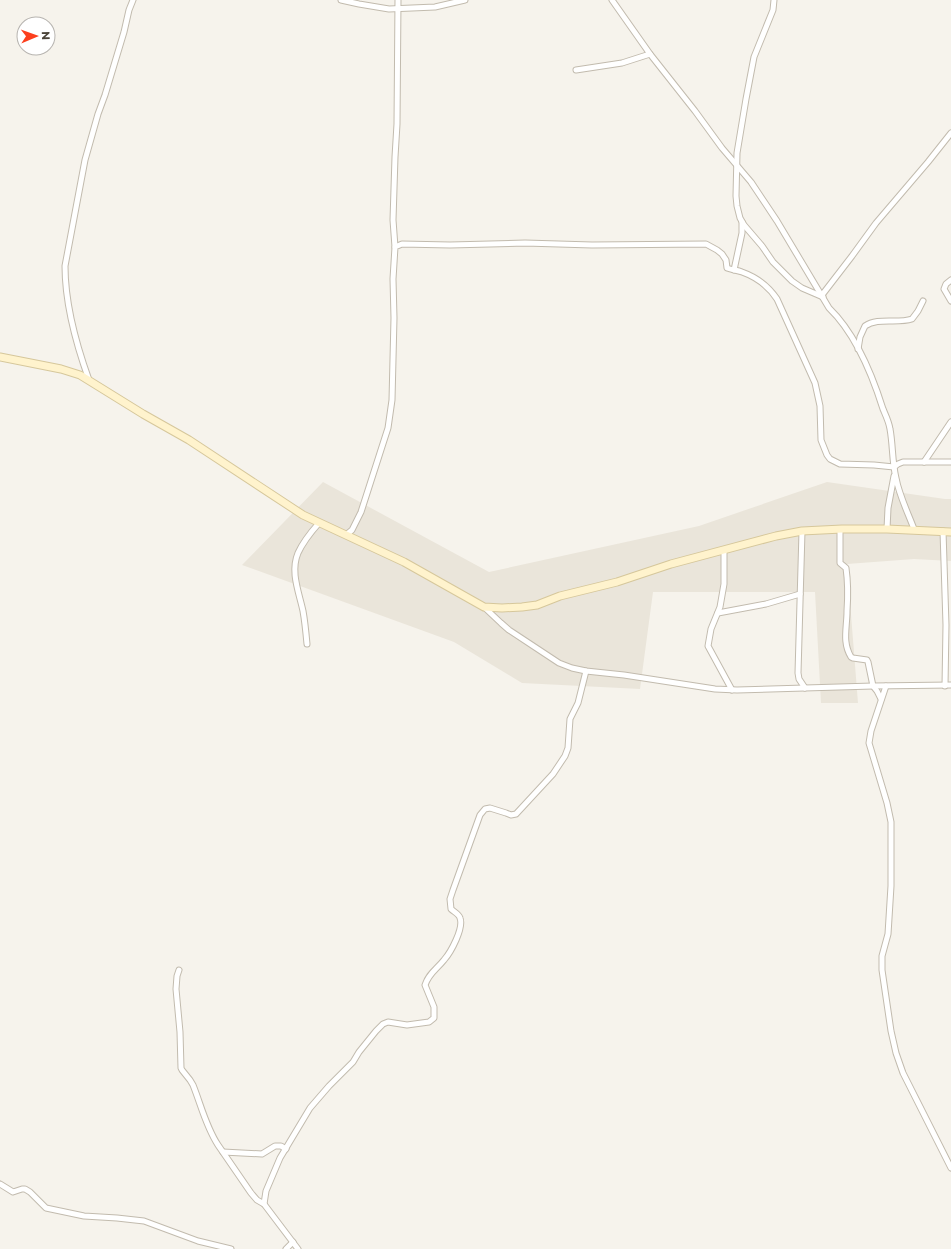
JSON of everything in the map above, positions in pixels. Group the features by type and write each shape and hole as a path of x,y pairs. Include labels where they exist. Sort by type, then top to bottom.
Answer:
{"street":[{"path":"89,380 79,351 69,309 65,284 65,266 86,155 133,0"},
{"path":"341,0 389,9 435,7 465,0"},
{"path":"346,535 356,525 361,512 388,428 391,411 394,318 393,263 395,247 393,220 397,124 398,0"},
{"path":"612,0 650,54 722,148 751,182 778,222 829,308 844,324 867,366 879,394 890,427 894,467 899,490 914,529"},
{"path":"774,0 773,10 754,57 737,152 736,196 738,212 742,222 773,262 802,288 822,296"},
{"path":"576,70 622,62 650,54"},
{"path":"822,296 876,223 951,133"},
{"path":"734,270 741,238 742,222"},
{"path":"395,247 409,243 426,245 706,244 722,254 726,260 727,268 743,272 764,284 770,289 777,299 815,383 820,406 821,440 830,460 840,464 894,467 900,462 951,462"},
{"path":"951,280 946,284 944,289 951,301"},
{"path":"858,349 860,337 865,326 872,322 900,322 912,319 923,301"},
{"path":"0,357 70,371 89,380 143,414 189,440 288,506 319,523 404,562 484,606 501,623 522,639 559,663 572,668 714,689 732,690 951,685"},
{"path":"924,462 949,428 951,422"},
{"path":"887,528 888,508 895,473"},
{"path":"308,644 304,615 295,575 295,564 297,554 319,523"},
{"path":"484,606 522,608 537,605 560,596 617,582 671,564 776,536 802,531 887,528 951,532"},
{"path":"840,529 840,563 846,568 847,582 845,641 851,657 867,660 873,686 881,699"},
{"path":"802,531 798,673 799,679 805,688"},
{"path":"943,531 946,632 945,686"},
{"path":"724,550 724,584 718,613 711,629 708,646 732,690"},
{"path":"718,613 766,604 800,594"},
{"path":"264,1204 264,1197 280,1158 310,1108 321,1094 348,1068 368,1040 383,1024 392,1022 407,1025 429,1022 434,1018 434,1007 425,985 431,973 445,959 460,931 460,918 459,915 451,909 450,899 458,872 478,819 483,810 490,808 511,815 516,814 560,765 568,748 570,719 578,703 586,671"},
{"path":"886,686 871,731 869,743 888,803 891,822 891,871 888,934 881,962 885,994 895,1046 903,1073 951,1168"},
{"path":"179,970 176,989 180,1026 181,1068 193,1085 213,1137 251,1193 257,1200 264,1204 298,1249"},
{"path":"223,1152 245,1152 258,1154 266,1153 275,1146 286,1148"},
{"path":"0,1184 13,1192 25,1189 46,1208 84,1216 144,1221 198,1241 231,1249"},
{"path":"286,1249 293,1242"}],"shaded area":[{"path":"323,482 489,572 699,526 827,482 951,499 951,561 914,559 847,564 858,703 821,703 815,592 653,592 640,689 522,683 454,642 242,565"}]}
